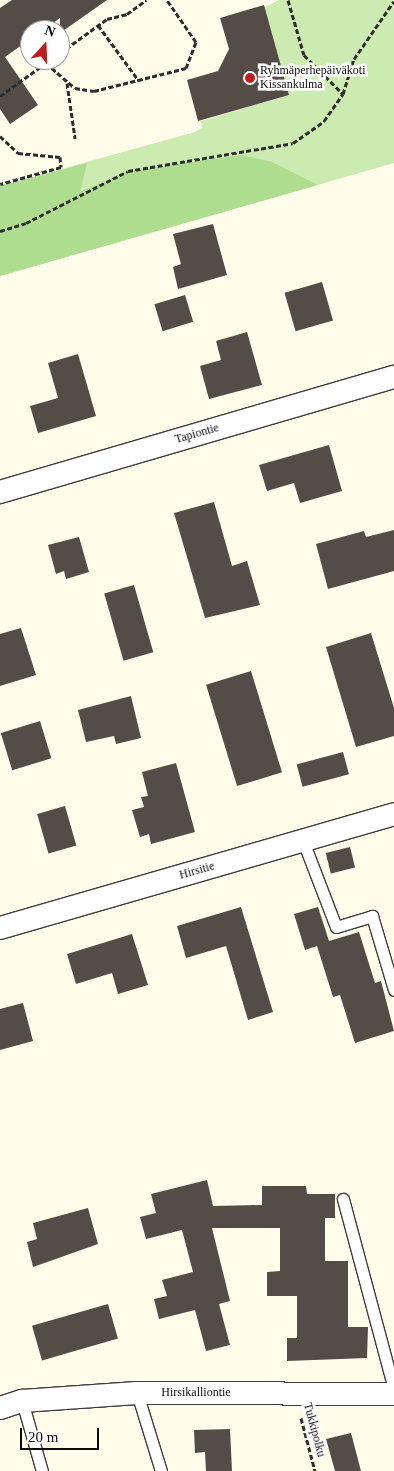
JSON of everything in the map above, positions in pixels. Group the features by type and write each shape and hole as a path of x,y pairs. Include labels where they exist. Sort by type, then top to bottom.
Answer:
{"street":[{"name":"Tapiontie","path":"0,492 394,377"},
{"name":"Hirsitie","path":"0,928 394,814"},
{"name":"Hirsikalliontie","path":"0,1408 22,1401 137,1393 394,1394"}],"lane":[{"path":"303,840 336,927 372,916 394,990"},
{"path":"343,1199 394,1390"},
{"path":"137,1393 161,1471"},
{"path":"22,1401 42,1471"}],"path":[{"path":"70,46 98,26 146,0"},
{"path":"55,70 67,83 94,91 186,68 193,57 196,42 167,0"},
{"path":"288,0 304,56 343,94"},
{"path":"0,231 26,223 128,171 294,143 324,122 343,94 354,59 394,1"},
{"path":"98,26 139,81"},
{"path":"0,96 36,70"},
{"path":"67,83 74,138"},
{"path":"0,136 18,153 60,157 61,168 0,184"},
{"name":"Tukkipolku","path":"295,1394 315,1471"}],"green space":[{"path":"279,0 394,0 394,163 0,276 0,186 195,132 202,128 201,121 289,95 264,8"},
{"path":"243,155 272,162 318,185 0,276 0,186 87,163 80,192 128,171"}],"building":[{"path":"12,0 107,0 70,26 70,20 60,20 60,18 57,20 20,20 20,46 5,57 38,105 10,124 0,109 0,8"},
{"path":"264,5 289,95 198,121 187,80 218,71 229,49 220,18"},
{"path":"213,224 227,275 178,289 173,267 181,264 173,234"},
{"path":"322,282 333,320 296,331 285,293"},
{"path":"185,295 193,322 163,331 154,304"},
{"path":"247,332 262,385 209,399 200,366 221,360 216,341"},
{"path":"78,354 96,416 38,433 30,406 58,398 48,363"},
{"path":"329,445 342,491 300,503 294,483 267,491 259,465"},
{"path":"214,502 232,566 247,561 260,605 205,618 174,513"},
{"path":"394,530 394,571 328,589 316,544 364,531 366,537"},
{"path":"79,537 89,572 66,579 64,571 56,574 48,545"},
{"path":"134,585 153,652 123,661 104,594"},
{"path":"21,628 36,675 0,686 0,634"},
{"path":"371,633 394,708 394,736 356,747 326,647"},
{"path":"251,671 282,772 237,786 206,685"},
{"path":"131,696 141,738 116,744 114,736 86,742 78,710"},
{"path":"40,721 51,758 12,770 1,733"},
{"path":"343,752 349,774 303,787 297,764"},
{"path":"176,763 195,832 151,844 149,834 140,837 132,810 144,807 141,797 148,796 142,772"},
{"path":"65,806 76,845 48,853 37,814"},
{"path":"350,847 355,867 331,873 326,853"},
{"path":"241,907 273,1012 248,1020 226,946 186,958 177,926"},
{"path":"318,907 329,941 359,932 375,983 381,981 394,1031 355,1043 340,995 333,997 317,946 305,950 294,914"},
{"path":"132,934 148,985 118,994 112,973 76,984 67,954"},
{"path":"23,1003 33,1041 0,1050 0,1009"},
{"path":"207,1180 213,1206 262,1205 262,1186 306,1186 307,1194 335,1194 335,1218 325,1218 325,1261 348,1261 348,1327 368,1327 367,1358 287,1361 287,1338 297,1338 297,1296 267,1296 267,1272 280,1271 280,1228 212,1228 230,1301 219,1304 230,1345 206,1351 195,1310 159,1319 154,1299 167,1296 162,1280 193,1272 182,1230 146,1239 140,1217 156,1213 151,1194"},
{"path":"88,1208 98,1244 33,1267 27,1242 37,1239 33,1223"},
{"path":"108,1304 118,1339 42,1360 32,1326"},
{"path":"230,1429 232,1471 206,1471 205,1452 195,1453 194,1430"},
{"path":"351,1433 361,1471 335,1471 326,1439"}],"place":[{"name":"Ryhmäperhepäiväkoti Kissankulma","path":"250,78"}]}
